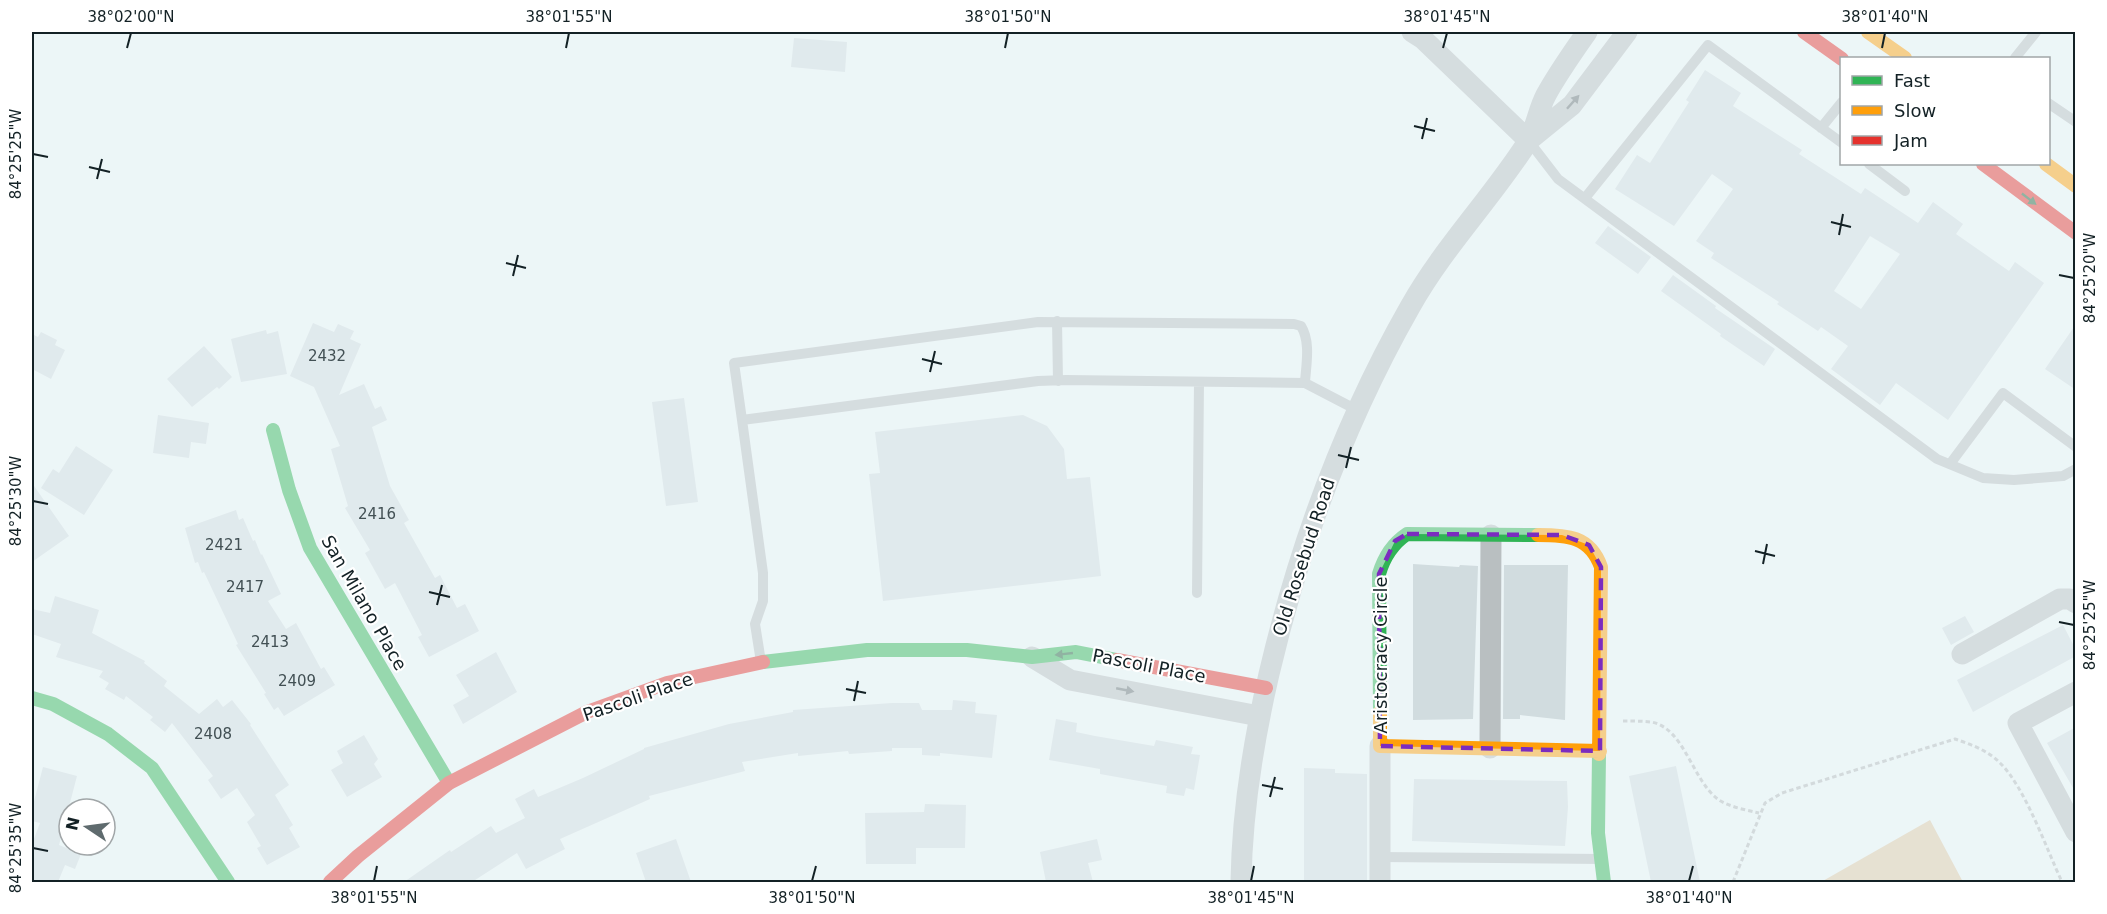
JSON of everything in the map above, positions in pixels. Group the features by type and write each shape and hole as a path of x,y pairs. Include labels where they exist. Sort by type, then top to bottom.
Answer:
{"street":[{"path":"1412,32 1423,39 1528,140"},
{"name":"Old Rosebud Road","path":"1241,882 1248,776 1259,716 1299,561 1321,497 1357,410 1410,306 1448,249 1528,140 1546,96 1587,32"},
{"name":"Old Rosebud Road","path":"1528,140 1572,105 1627,32"},
{"path":"1804,32 1840,58"},
{"path":"1868,32 1904,57"},
{"path":"1990,165 2076,233"},
{"path":"2047,165 2076,186"},
{"name":"San Milano Place","path":"273,430 289,490 310,548 449,783"},
{"name":"Aristocracy Circle","path":"1600,751 1380,746 1379,574 1384,556 1395,541 1407,534 1562,535 1578,539 1589,545 1598,555 1602,567 1600,751 1598,832 1604,882"},
{"path":"1490,748 1491,535"},
{"path":"1962,654 2060,599 2070,599 2076,603"},
{"name":"Pascoli Place","path":"330,882 358,856 449,783 587,712 667,683 761,662 867,650 967,650 1032,657 1076,652 1266,688"},
{"name":"Pascoli Place","path":"1032,657 1070,680 1259,716"},
{"path":"2076,692 2018,723 2076,832"},
{"path":"32,698 53,704 108,734 152,768 228,882"},
{"path":"1380,746 1380,882"}],"lane":[{"path":"2016,57 2036,32"},
{"path":"1585,198 1708,45 1840,142"},
{"path":"1821,128 1840,104"},
{"path":"2050,104 2076,122"},
{"path":"1528,140 1558,179 1928,452 1983,478 2014,480 2063,476 2076,469"},
{"path":"1870,165 1905,190"},
{"path":"761,662 755,624 763,600 763,573 734,363 1057,321 1294,324 1301,326 1307,347 1305,383"},
{"path":"1057,321 1058,381"},
{"path":"742,420 993,386 1058,381 1305,383 1357,410"},
{"path":"1197,593 1198,382"},
{"path":"1950,464 2003,393 2076,447"},
{"path":"1380,857 1601,859"}],"path":[{"path":"1600,721 1652,722 1665,727 1676,738 1702,784 1720,801 1760,814"},
{"path":"1732,882 1765,803 1782,793 1955,739 1987,753 1999,761 2009,773 2022,795 2062,882"}],"highlighted area":[{"path":"1407,534 1562,535 1589,545 1601,567 1600,751 1380,746 1379,574 1395,541"}],"shaded area":[{"path":"1930,820 1963,882 1821,882"}],"building":[{"path":"794,38 847,42 845,72 791,67"},
{"path":"1705,70 1741,93 1733,106 1802,150 1799,154 1861,194 1865,188 1918,223 1933,202 1963,224 1956,234 2009,271 2015,262 2044,283 1948,420 1896,383 1880,405 1831,369 1848,346 1821,327 1818,331 1777,304 1779,302 1711,258 1714,253 1696,241 1733,189 1712,174 1674,226 1615,189 1637,155 1650,163 1689,102 1686,100","holes":["1870,236 1900,254 1861,309 1834,291"]},
{"path":"1608,226 1651,257 1638,274 1595,243"},
{"path":"1673,275 1716,306 1715,308 1775,349 1764,366 1661,291"},
{"path":"313,323 334,332 338,324 354,331 350,339 361,344 339,395 364,384 375,409 381,406 387,420 372,427 390,486 409,520 404,523 435,578 440,575 457,608 465,604 479,631 429,657 418,637 422,635 395,583 385,589 365,553 370,550 345,508 348,506 331,449 340,446 314,387 290,376"},
{"path":"2076,324 2076,390 2045,369"},
{"path":"266,330 267,334 278,331 287,374 241,382 231,339"},
{"path":"41,332 57,340 55,345 65,350 51,379 32,369 32,334 38,337"},
{"path":"204,346 232,377 192,407 167,379"},
{"path":"684,398 698,502 666,506 652,402"},
{"path":"158,415 209,423 206,444 191,442 189,458 153,453"},
{"path":"1023,415 1047,426 1064,449 1067,479 1090,477 1101,576 883,601 869,474 880,473 875,432"},
{"path":"76,446 113,470 84,515 41,488 53,469 59,473"},
{"path":"32,483 69,536 32,562"},
{"path":"236,510 239,520 243,518 253,541 255,540 281,594 268,601 286,629 296,623 321,669 324,667 335,685 284,716 278,707 274,710 236,645 238,644 204,572 202,573 198,562 195,563 185,528"},
{"path":"1413,564 1478,566 1473,719 1413,720"},
{"path":"1504,565 1568,565 1565,720 1520,715 1520,719 1503,719"},
{"path":"55,596 99,610 92,633 145,661 144,663 167,681 164,686 199,714 217,699 223,707 232,700 251,724 289,785 275,795 293,825 289,828 300,847 267,865 257,848 261,846 247,822 255,815 237,788 221,799 208,780 213,776 172,723 165,732 150,720 153,717 126,696 124,700 105,689 109,683 99,677 103,671 56,657 61,644 32,634 32,609 50,613"},
{"path":"1965,616 1974,632 1951,645 1942,628"},
{"path":"2063,625 2076,650 2076,656 1973,712 1957,680"},
{"path":"496,652 517,692 463,724 453,705 469,696 456,675"},
{"path":"953,700 976,702 975,713 997,715 992,758 940,753 940,756 922,755 922,748 892,748 892,751 849,754 848,751 798,756 798,753 742,762 745,771 649,796 650,799 560,839 565,849 526,869 517,853 472,882 404,882 450,850 451,852 491,826 496,833 525,818 515,799 534,789 538,797 644,748 729,724 793,712 793,710 919,703 922,710 952,710"},
{"path":"1056,719 1077,723 1076,732 1095,736 1154,746 1156,740 1193,747 1191,754 1200,755 1194,790 1186,788 1184,796 1166,793 1167,786 1100,774 1100,769 1049,760"},
{"path":"2076,727 2076,793 2047,743"},
{"path":"364,735 378,759 374,764 382,777 347,797 331,770 343,763 337,751"},
{"path":"1676,766 1700,882 1651,882 1629,776"},
{"path":"43,767 77,776 72,797 57,797 57,857 80,857 75,869 65,865 58,882 32,882 32,844 40,823 32,821 32,809"},
{"path":"1304,768 1335,769 1335,773 1367,774 1367,882 1304,882"},
{"path":"1414,779 1567,781 1565,846 1412,841"},
{"path":"925,804 966,805 965,848 916,848 916,864 866,864 865,813 924,812"},
{"path":"676,839 691,882 646,882 636,853"},
{"path":"1097,839 1102,860 1088,863 1093,882 1046,882 1040,852"}],"traffic: fast":[{"path":"273,430 289,490 310,548 449,783"},
{"path":"1380,712 1379,574 1383,562 1393,547 1407,534 1538,535"},
{"path":"763,662 867,650 967,650 1032,657 1076,652 1117,660"},
{"path":"32,698 53,704 108,734 152,768 228,882"},
{"path":"1599,754 1598,833 1604,882"}],"traffic: slow":[{"path":"1868,32 1904,57"},
{"path":"2047,165 2076,186"},
{"path":"1538,535 1568,537 1584,543 1591,549 1601,567 1599,754"},
{"path":"1380,712 1380,746 1600,751"}],"traffic: jam":[{"path":"1804,32 1840,58"},
{"path":"1984,165 2076,233"},
{"path":"1117,660 1266,688"},
{"path":"330,882 358,856 449,783 587,712 667,683 763,662"}]}
